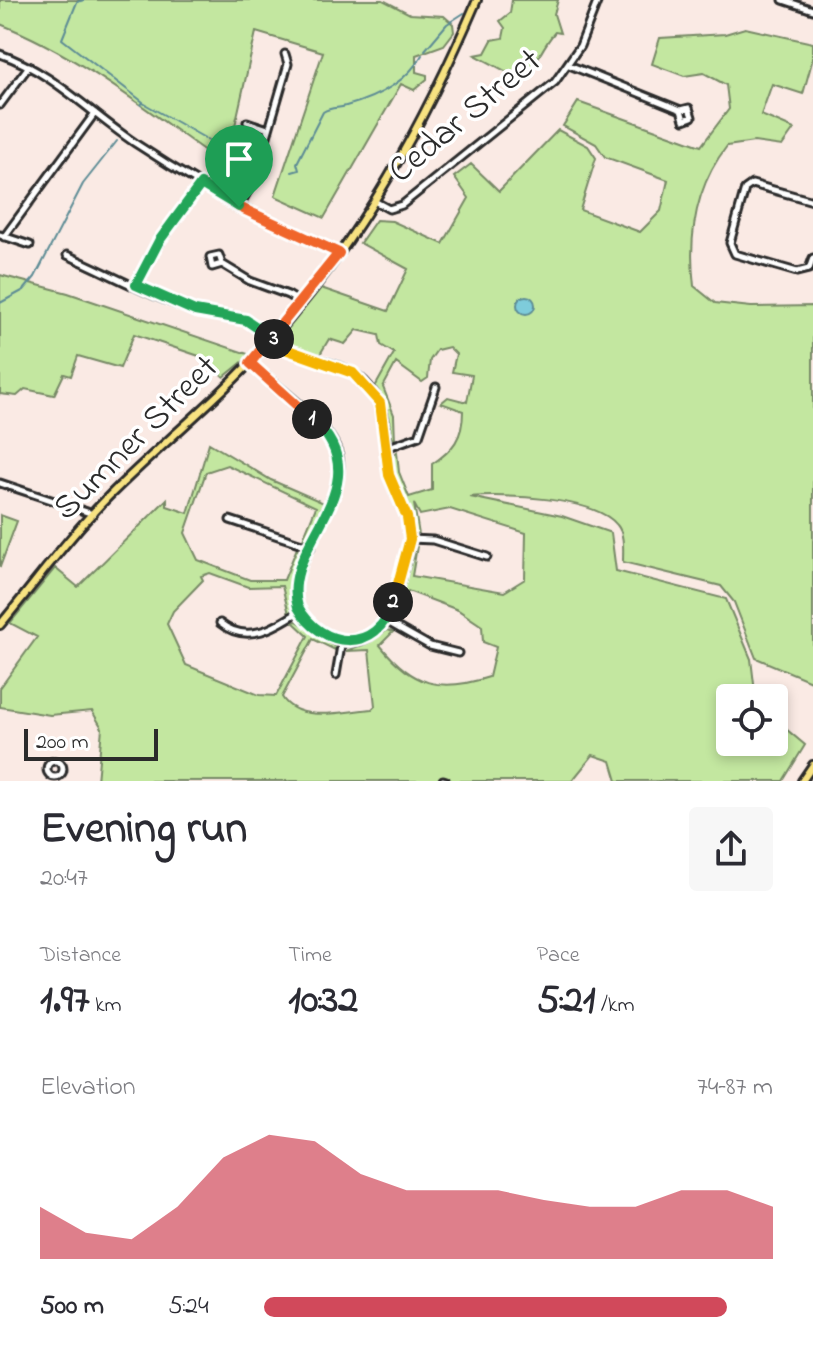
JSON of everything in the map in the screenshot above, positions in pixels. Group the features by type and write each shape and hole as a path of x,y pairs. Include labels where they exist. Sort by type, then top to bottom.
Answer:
{"main road":[{"name":"Sumner Street","path":"0,625 93,514 250,363 301,303 376,202 431,104 477,0"},
{"path":"802,781 813,765"}],"street":[{"name":"Cedar Street","path":"376,202 389,209 402,205 491,137 555,82 569,65 598,0"},
{"path":"783,0 813,10"},
{"path":"0,54 29,66 239,207 339,253"},
{"path":"239,207 255,178 288,64 285,54"},
{"path":"569,65 681,110"},
{"path":"0,105 29,66"},
{"path":"30,245 2,236 95,113"},
{"path":"247,122 268,129"},
{"path":"136,285 159,241 201,184"},
{"path":"813,201 752,184 745,189 730,243 735,254 797,272 809,269 813,258"},
{"path":"67,255 195,311 246,320 288,350 346,369 364,382 383,411 389,475 407,517 410,539 386,621 367,638 342,640 316,627 300,611 295,585 328,506 339,468 338,452 326,432 250,363"},
{"path":"222,264 250,281 291,296 301,303"},
{"path":"386,448 419,436 436,387"},
{"path":"0,483 93,514"},
{"path":"230,520 311,547"},
{"path":"410,539 433,540 487,557"},
{"path":"220,623 234,631 264,632 300,611"},
{"path":"386,621 424,644 458,653"},
{"path":"336,675 342,640"}],"green space":[{"path":"0,0 383,0 410,14 444,16 453,24 454,32 444,45 416,55 416,72 427,75 427,79 414,90 401,84 324,218 275,196 323,52 256,32 226,166 89,70 0,24"},
{"path":"512,0 558,0 554,14 560,33 555,32 522,80 475,55 485,53 492,40 503,38 505,28 500,21 510,13"},
{"path":"745,28 813,43 813,58 803,94 772,84 761,115 794,129 782,146 754,142 727,146 716,161 697,212 692,267 694,286 715,303 751,307 813,306 813,682 756,658 734,602 721,586 623,562 621,533 606,516 589,508 548,499 470,497 562,516 611,533 616,571 726,599 751,659 754,684 716,684 716,756 788,756 788,731 805,745 783,781 617,781 611,761 593,755 572,781 97,781 102,728 92,711 50,715 0,707 0,688 37,637 10,623 55,568 78,587 167,499 167,506 188,513 209,443 271,480 324,503 310,536 303,539 316,507 227,465 206,472 185,533 198,560 250,580 284,580 297,548 301,554 291,578 292,609 289,614 282,586 248,587 210,573 201,576 203,580 173,611 167,624 186,665 259,695 276,696 308,636 293,622 297,621 335,647 335,650 313,639 282,697 299,711 323,714 372,709 375,706 369,650 346,651 371,641 387,630 393,632 380,645 404,670 416,677 442,685 456,685 489,677 496,647 483,642 482,626 458,610 408,591 398,623 393,617 417,546 412,576 504,592 525,579 526,533 450,509 420,515 414,504 419,535 416,534 393,473 391,457 397,452 399,472 409,497 432,490 432,464 446,454 455,442 463,420 463,411 441,403 448,397 467,402 472,375 452,372 456,354 449,347 437,350 430,360 428,378 422,382 396,363 383,387 394,415 395,441 375,387 394,353 381,345 379,335 357,330 345,344 329,339 319,356 284,342 283,335 321,288 388,311 408,269 360,243 376,220 392,221 443,244 469,198 454,177 471,164 499,191 558,130 588,146 596,158 580,210 640,232 661,211 668,180 605,157 596,144 563,126 578,102 701,146 729,109 726,85 704,73 684,76 652,64 660,38 725,34"},
{"path":"0,275 68,293 251,355 224,377 199,356 134,334 120,368 78,356 71,376 64,374 54,395 25,389 17,396 0,394"},
{"path":"0,515 17,521 0,567"}],"water":[{"path":"522,296 530,296 535,305 533,312 522,314 517,309 517,301"}],"waterway":[{"path":"84,0 77,2 62,39 143,102 141,105"},
{"path":"425,50 447,24 464,13"},
{"path":"292,172 299,170 297,163 323,112 379,94 407,74 422,55"},
{"path":"143,103 226,150"},
{"path":"0,303 24,290 35,277 83,184 117,141"}],"route":[{"path":"239,207 201,184 159,241 136,285 195,311 250,322 273,338 288,350 353,373 376,395 384,419 389,475 407,517 410,539 388,617 375,634 367,638 353,641 332,636 306,619 298,607 296,579 328,506 340,463 338,452 326,432 250,363 273,338 291,316 339,253 239,207"}]}
